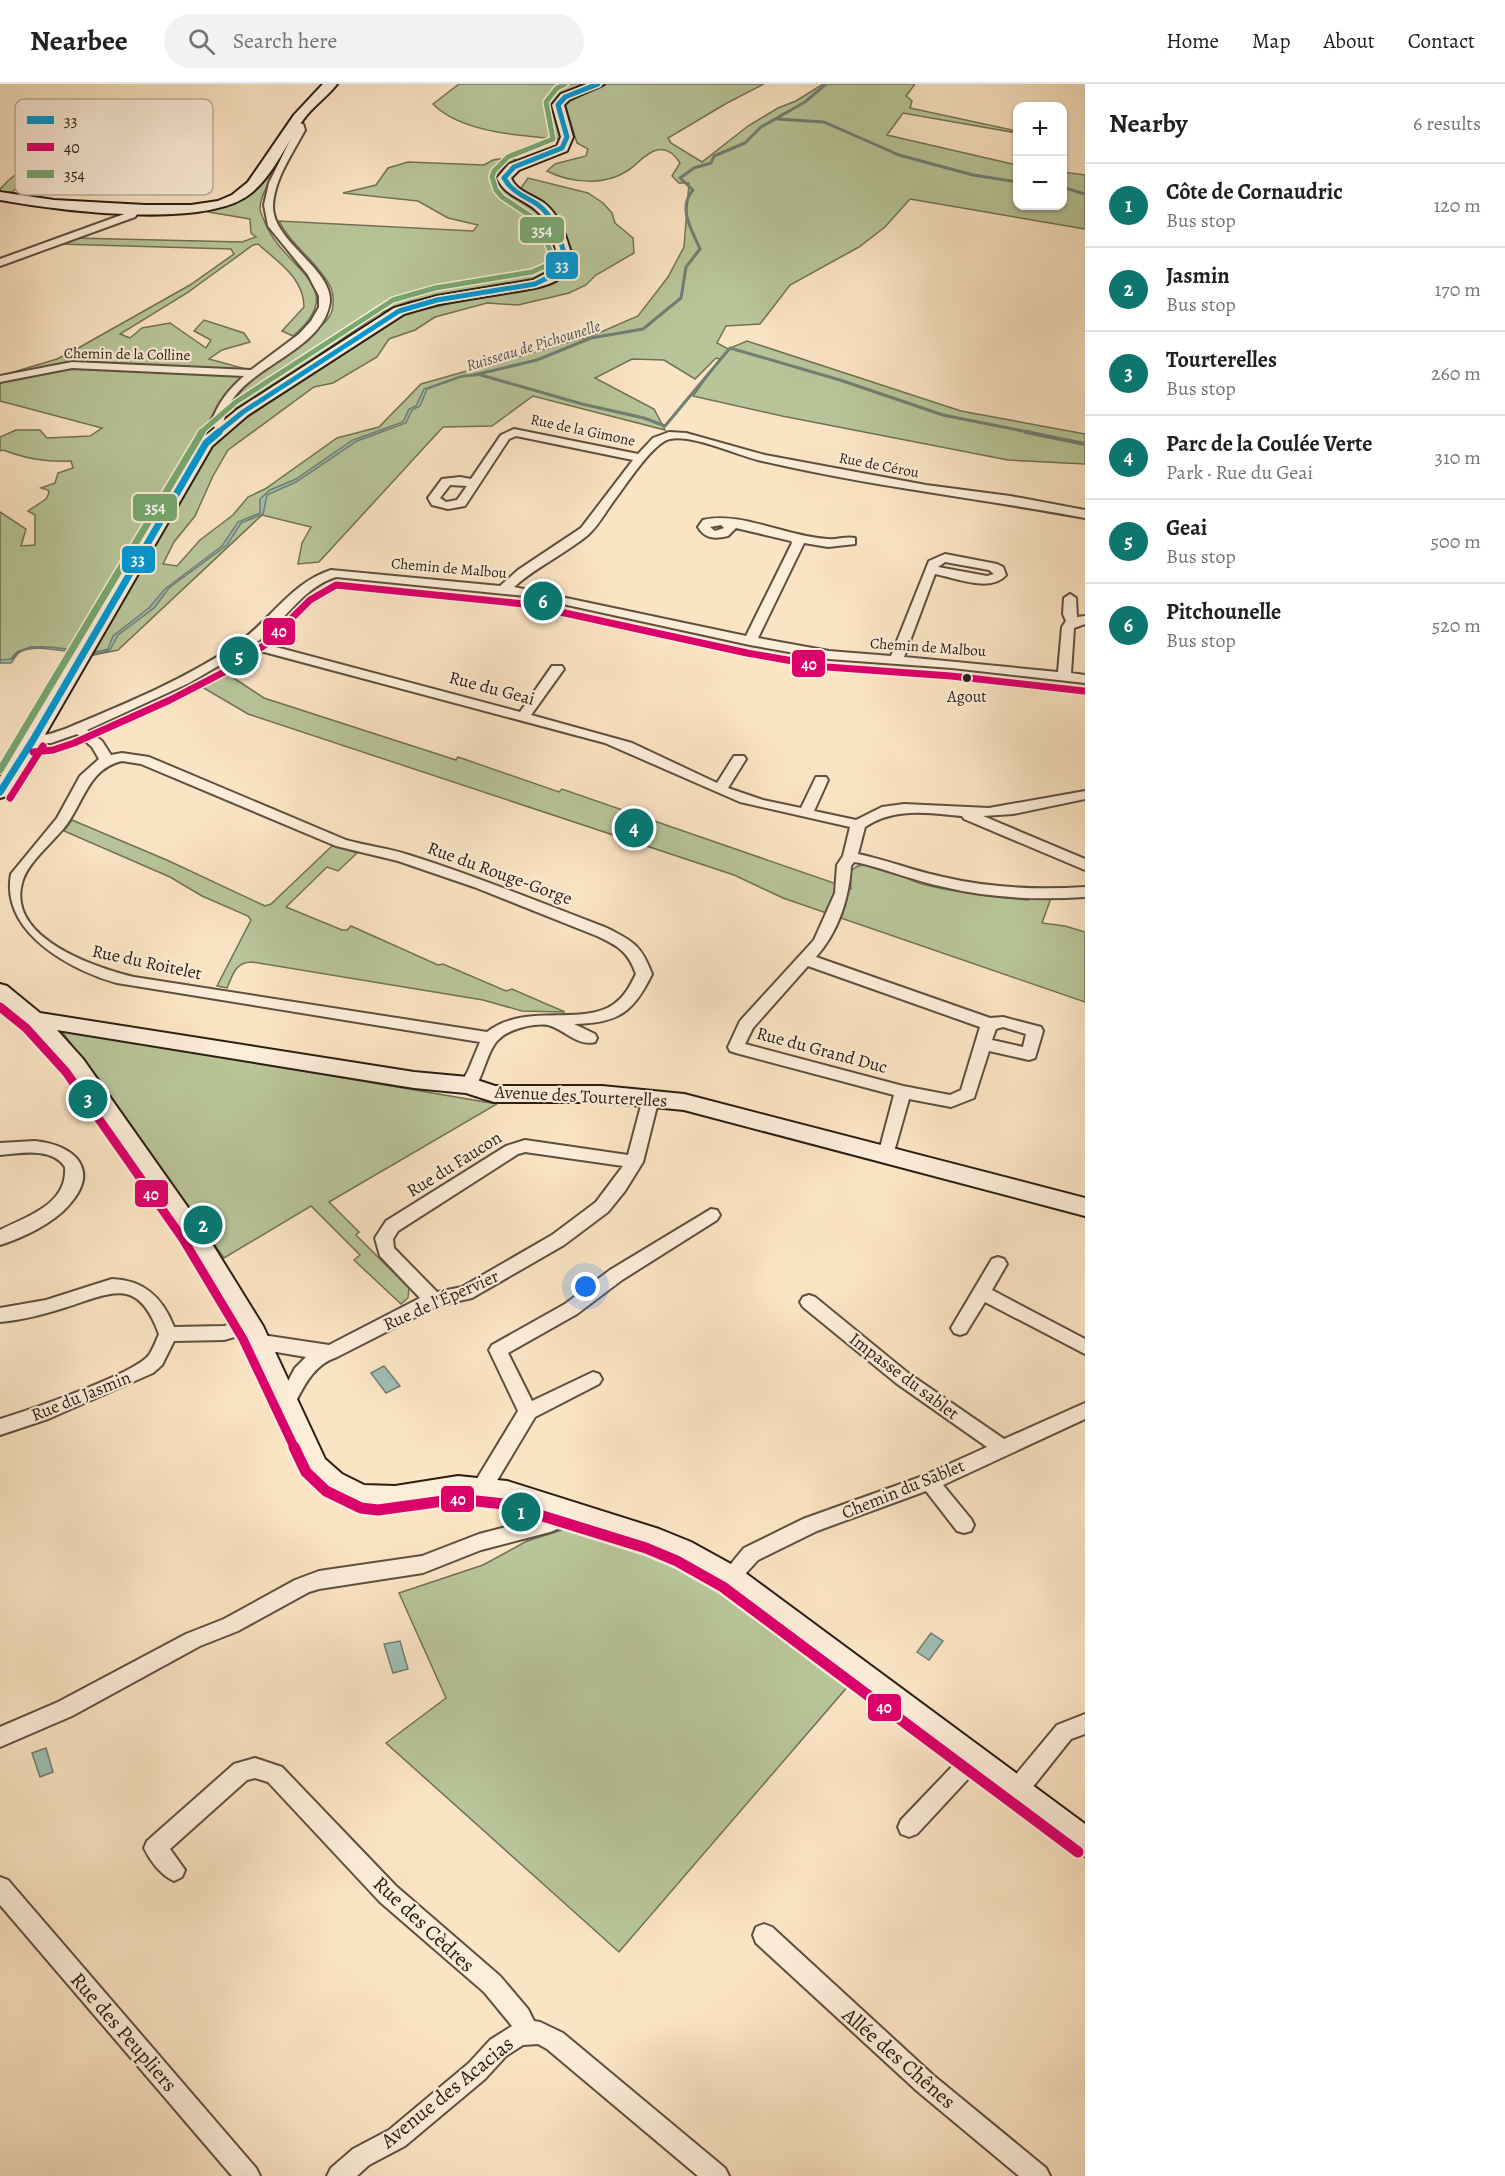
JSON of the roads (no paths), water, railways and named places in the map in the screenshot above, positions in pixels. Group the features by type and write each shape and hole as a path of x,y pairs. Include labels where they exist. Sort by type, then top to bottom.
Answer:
{"street":[{"path":"0,196 58,205 137,208 200,208 234,199 253,184 316,98 331,84"},
{"path":"0,792 33,740 197,455 206,442 221,428 399,311 436,300 535,284 560,272 565,257 548,216 541,208 508,187 504,178 514,167 562,148 567,137 558,105 566,96 598,84"},
{"path":"221,428 217,423 218,417 230,398 254,373 308,331 319,318 326,299 319,284 280,236 268,214 272,189 300,130 300,126 295,125"},
{"path":"0,264 131,215 137,208"},
{"name":"Chemin de la Colline","path":"0,379 72,365 254,373"},
{"name":"Rue de la Gimone","path":"473,483 505,437 514,432 641,458"},
{"name":"Rue de Cérou","path":"641,458 657,440 669,435 686,436 763,458 926,489 1010,500 1085,514"},
{"path":"504,589 522,573 585,531 641,458"},
{"path":"728,525 828,543 851,541"},
{"path":"750,641 798,543 796,538"},
{"path":"896,661 931,569"},
{"name":"Chemin de Malbou","path":"33,740 52,738 195,677 261,633 304,587 318,578 335,573 526,592 750,641 829,655 952,664 1085,679"},
{"path":"522,573 526,592"},
{"path":"1064,676 1068,627 1079,621 1069,614 1070,598"},
{"name":"Rue du Geai","path":"248,643 274,652 630,747 720,790 748,800 858,825"},
{"path":"523,717 557,669"},
{"path":"77,728 97,744 107,760"},
{"name":"Rue du Rouge-Gorge","path":"107,760 122,757 144,760 341,843 403,858 577,921 620,941 637,954 644,974 636,994 626,1005 592,1019 549,1019 521,1023 501,1030 488,1038"},
{"path":"720,790 740,759"},
{"name":"Rue du Roitelet","path":"107,760 98,764 87,776 62,821 18,874 12,886 11,909 15,919 37,943 53,955 104,976 134,982 488,1038"},
{"path":"806,814 821,780"},
{"path":"858,825 865,819 910,808 969,812 1011,810 1085,795"},
{"path":"1066,799 1085,805"},
{"path":"969,812 969,816 1085,865"},
{"name":"Rue du Grand Duc","path":"858,825 850,857 844,865 842,893 821,942 746,1025 736,1047 903,1092 951,1101 968,1094 989,1024"},
{"path":"850,857 922,878 976,889 1027,894 1085,892"},
{"path":"807,960 989,1024 1003,1022 1035,1031 1029,1054 983,1044"},
{"path":"0,991 34,1019 88,1081 193,1232 254,1335 316,1466 329,1480 345,1491 368,1497 396,1498 452,1488 507,1491 650,1537 682,1550 730,1577 972,1760 1085,1842"},
{"name":"Avenue des Tourterelles","path":"34,1019 414,1080 468,1085 494,1094 602,1094 651,1098 714,1109 1085,1207"},
{"path":"549,1019 589,1038"},
{"path":"468,1085 475,1076 488,1038"},
{"name":"Rue du Grand Duc","path":"886,1155 903,1092"},
{"name":"Rue de l'Épervier","path":"286,1402 301,1373 323,1353 337,1350 433,1300 466,1293 558,1240 602,1207 620,1187 635,1162 651,1098"},
{"path":"0,1149 30,1145 46,1147 63,1154 71,1164 74,1175 72,1187 61,1203 0,1238"},
{"name":"Rue du Faucon","path":"433,1300 386,1251 384,1238 392,1226 512,1149 525,1146 635,1162"},
{"path":"528,1412 498,1350 571,1310 616,1275 711,1215"},
{"path":"960,1328 983,1293 998,1264"},
{"path":"0,1315 25,1313 101,1288 120,1285 152,1300 162,1314 168,1334 254,1335 305,1351 323,1353"},
{"path":"983,1293 1085,1347"},
{"name":"Impasse du sablet","path":"809,1302 902,1378 1002,1448"},
{"name":"Rue du Jasmin","path":"0,1427 41,1414 147,1368 156,1360 168,1334"},
{"path":"482,1488 528,1412 593,1379"},
{"name":"Chemin du Sablet","path":"730,1577 750,1554 800,1530 930,1482 1085,1411"},
{"path":"930,1482 963,1524"},
{"path":"0,1737 65,1709 193,1640 231,1625 302,1586 318,1580 423,1564 479,1542 543,1526 563,1518 569,1511"},
{"path":"1016,1791 1064,1732 1085,1724"},
{"path":"909,1827 972,1760"},
{"name":"Rue des Cèdres","path":"174,1870 155,1848 241,1771 255,1768 275,1774 403,1909 511,2002 524,2022 527,2032"},
{"name":"Rue des Peupliers","path":"0,1888 249,2176"},
{"name":"Allée des Chênes","path":"764,1935 925,2082 1038,2176"},
{"path":"527,2032 540,2033 555,2041 717,2176"},
{"name":"Avenue des Acacias","path":"339,2176 362,2157 397,2138 477,2071 498,2048 516,2036 527,2032"}],"water":[{"path":"481,375 461,377 427,389 420,406 412,410 406,423 357,441 296,482 267,495 263,514 241,523 227,545 169,588 154,608 118,635 110,650 88,653 39,648 18,653 20,651 30,647 84,651 108,649 113,636 149,608 165,589 222,546 238,522 260,513 260,499 270,490 296,479 353,440 403,422 409,409 416,406 424,389 461,376"},
{"path":"18,653 11,663 0,663 0,660 12,659"},
{"path":"384,1366 400,1386 386,1393 371,1373"},
{"path":"931,1633 943,1641 929,1660 917,1652"},
{"path":"400,1641 408,1669 393,1673 384,1644"},
{"path":"46,1748 53,1772 40,1777 32,1753"}],"waterway":[{"name":"Ruisseau de Pichounelle","path":"474,375 537,360 591,338 643,329 681,298 686,267 700,249 686,212 688,197 693,190 680,178 694,168 711,163 714,156 745,143 761,127 805,102 826,84"},
{"path":"777,119 824,122 899,155 973,175 1013,181"},
{"path":"1067,189 1085,194"},
{"path":"481,375 582,404 644,418 665,426 730,348 840,380 943,415 1033,433"},
{"path":"1026,432 1085,444"}],"place":[{"name":"Pitchounelle","path":"543,601"},
{"name":"Geai","path":"239,656"},
{"name":"Agout","path":"967,678"},
{"name":"Parc de la Coulée Verte","path":"634,828"},
{"name":"Tourterelles","path":"88,1099"},
{"name":"Jasmin","path":"203,1225"},
{"name":"Côte de Cornaudric","path":"521,1512"}]}
